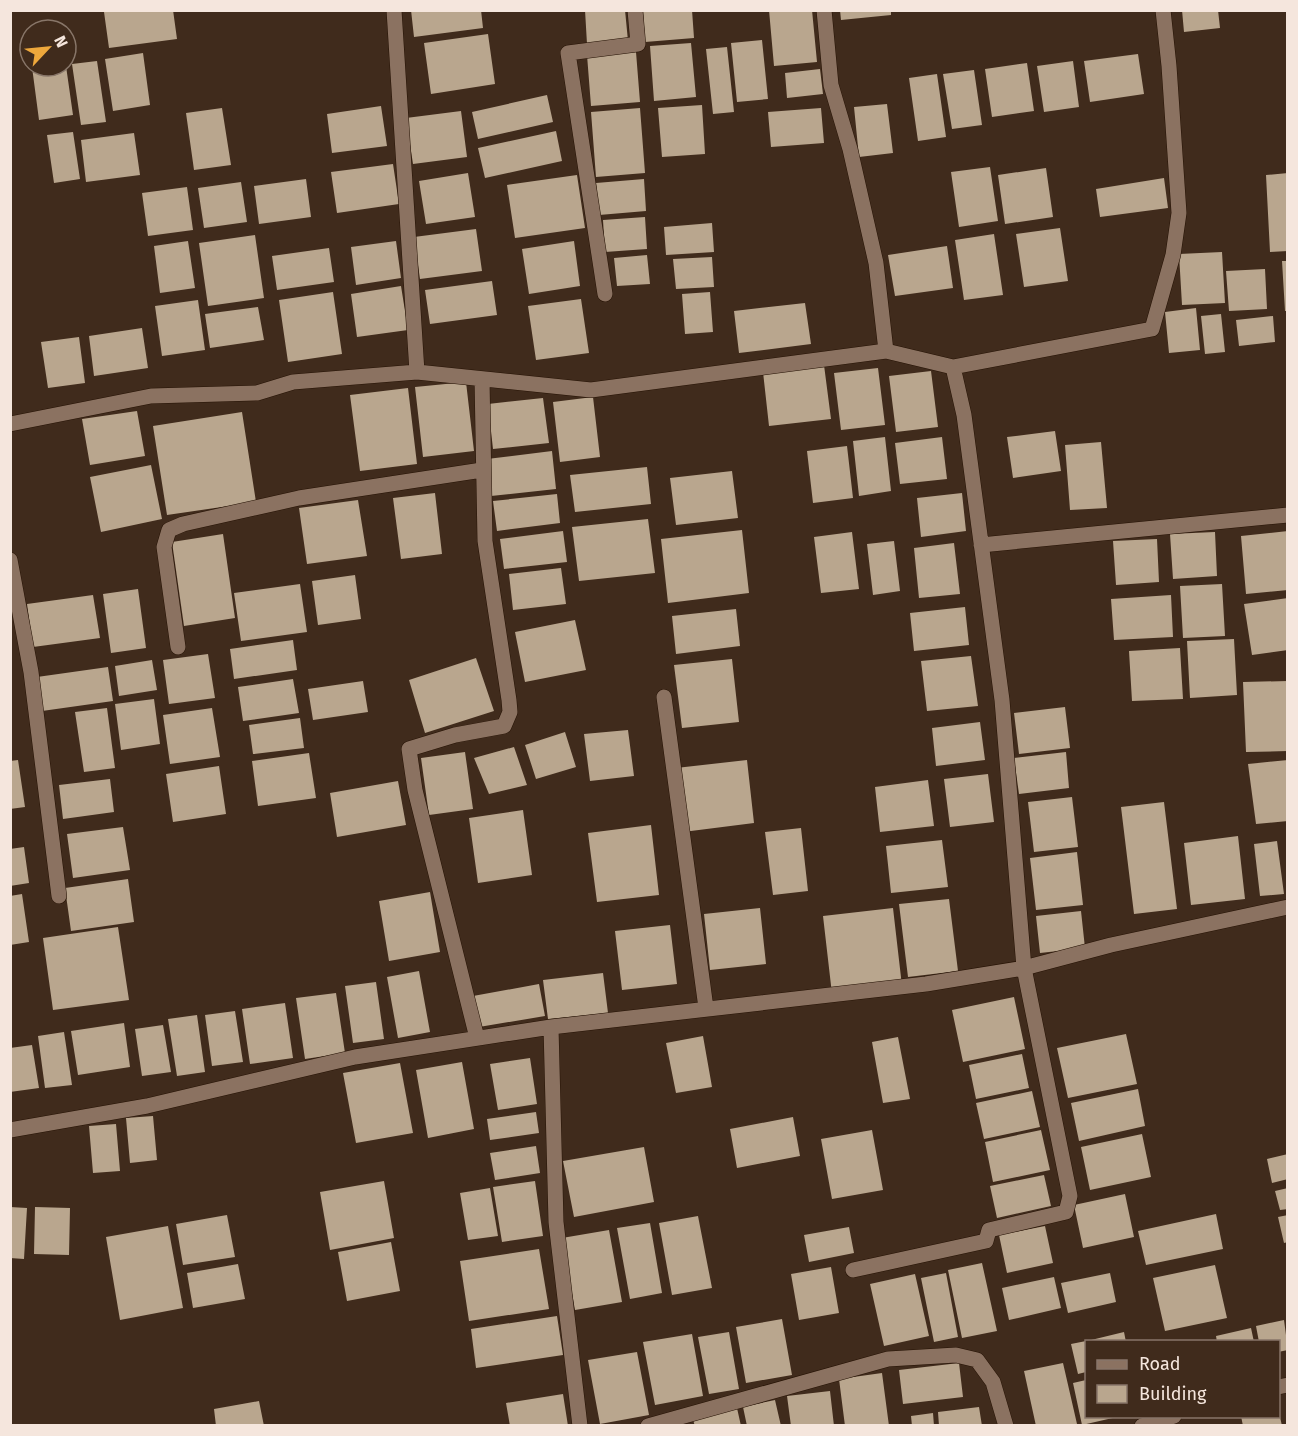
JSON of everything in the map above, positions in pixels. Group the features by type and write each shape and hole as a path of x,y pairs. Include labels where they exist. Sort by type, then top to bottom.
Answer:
{"street":[{"path":"394,10 417,372"},
{"path":"605,294 568,53 638,44 635,10"},
{"path":"824,10 831,85 850,149 876,263 886,351"},
{"path":"10,424 151,396 257,393 293,382 417,372 591,390 886,351 953,367 1152,329 1173,255 1179,213 1163,10"},
{"path":"853,1270 986,1241 988,1230 1066,1212 1070,1196 1024,968 1002,700 964,415 953,367"},
{"path":"477,1038 415,790 409,749 455,735 504,726 510,712 503,646 484,541 482,379"},
{"path":"178,647 164,547 169,530 183,524 299,498 482,470"},
{"path":"981,545 1287,515"},
{"path":"10,560 31,672 59,896"},
{"path":"664,697 706,1008"},
{"path":"10,1130 147,1106 355,1057 551,1027 926,984 1024,968 1111,945 1287,908"},
{"path":"551,1027 556,1222 580,1425"},
{"path":"648,1425 888,1359 956,1355 977,1360 993,1382 1006,1425"},
{"path":"1142,1425 1167,1418"}],"building":[{"path":"173,10 177,39 109,48 104,12"},
{"path":"411,10 481,10 483,28 414,37"},
{"path":"585,10 625,10 628,41 587,44"},
{"path":"643,10 692,10 694,38 645,42"},
{"path":"769,10 812,10 817,62 774,66"},
{"path":"840,10 891,10 891,15 841,20"},
{"path":"1182,10 1218,10 1220,28 1184,32"},
{"path":"488,34 495,84 431,94 424,43"},
{"path":"762,40 768,99 737,102 731,43"},
{"path":"691,43 696,97 654,101 650,46"},
{"path":"727,47 734,112 713,114 706,49"},
{"path":"636,52 640,102 591,106 587,55"},
{"path":"143,53 150,105 113,111 105,59"},
{"path":"1138,54 1144,94 1090,102 1084,61"},
{"path":"97,61 106,122 81,125 74,78 78,78 78,63"},
{"path":"1073,61 1079,107 1044,112 1037,66"},
{"path":"1027,63 1034,111 992,117 985,69"},
{"path":"820,69 823,94 787,98 785,73"},
{"path":"974,70 982,125 952,129 943,74"},
{"path":"937,74 946,137 918,141 909,78"},
{"path":"33,78 68,78 73,115 39,120"},
{"path":"547,95 553,122 478,139 472,112"},
{"path":"887,104 893,153 859,157 854,107"},
{"path":"702,105 705,154 662,157 658,108"},
{"path":"381,106 387,146 332,153 327,114"},
{"path":"222,108 231,165 194,170 186,113"},
{"path":"640,108 645,173 596,177 591,112"},
{"path":"821,108 824,143 771,147 768,112"},
{"path":"461,111 467,157 413,164 406,118"},
{"path":"556,131 562,161 485,178 478,148"},
{"path":"73,132 80,179 54,183 47,135"},
{"path":"134,133 140,175 86,182 81,140"},
{"path":"393,164 399,204 337,213 331,172"},
{"path":"990,167 998,221 959,227 951,172"},
{"path":"1046,168 1053,217 1005,224 998,175"},
{"path":"468,173 475,217 426,224 419,181"},
{"path":"1288,173 1288,251 1270,252 1266,175"},
{"path":"577,175 585,228 515,238 507,185"},
{"path":"1164,178 1168,208 1100,217 1096,189"},
{"path":"306,179 311,217 259,224 254,186"},
{"path":"644,179 646,211 599,215 596,183"},
{"path":"241,182 247,222 204,228 198,188"},
{"path":"187,187 193,230 148,236 142,193"},
{"path":"645,217 647,249 605,252 603,220"},
{"path":"712,223 714,252 666,255 664,227"},
{"path":"1060,228 1068,281 1024,287 1016,234"},
{"path":"476,229 482,271 420,279 414,237"},
{"path":"994,234 1003,295 964,300 955,240"},
{"path":"255,235 264,298 208,306 199,243"},
{"path":"188,241 195,288 160,293 154,246"},
{"path":"396,241 401,278 356,285 351,247"},
{"path":"574,241 580,286 529,294 522,249"},
{"path":"947,246 953,288 895,296 888,255"},
{"path":"329,248 334,282 277,290 272,256"},
{"path":"1222,252 1225,303 1182,305 1179,254"},
{"path":"647,255 650,284 617,286 614,258"},
{"path":"712,257 714,287 676,289 673,259"},
{"path":"1282,261 1288,261 1288,311 1285,311"},
{"path":"1265,269 1267,309 1229,311 1226,271"},
{"path":"492,281 497,315 430,324 425,290"},
{"path":"401,286 408,330 357,337 351,294"},
{"path":"333,292 342,354 288,362 279,300"},
{"path":"710,292 713,332 685,334 682,294"},
{"path":"581,299 589,353 536,360 528,306"},
{"path":"198,300 205,350 162,356 155,306"},
{"path":"805,303 811,344 739,353 734,311"},
{"path":"258,307 264,340 210,348 205,314"},
{"path":"1196,308 1200,350 1169,353 1165,312"},
{"path":"1221,314 1225,352 1205,354 1201,316"},
{"path":"1273,316 1275,342 1239,346 1236,320"},
{"path":"142,328 148,368 94,376 89,336"},
{"path":"79,337 85,383 48,388 41,342"},
{"path":"824,365 831,419 769,426 763,372"},
{"path":"878,368 885,425 841,430 834,373"},
{"path":"931,371 938,427 896,432 889,376"},
{"path":"466,382 474,451 423,457 415,387"},
{"path":"408,388 417,464 360,471 350,395"},
{"path":"593,397 600,457 560,462 553,402"},
{"path":"543,398 549,443 493,449 488,404"},
{"path":"137,411 145,456 90,465 82,419"},
{"path":"242,412 256,502 167,515 153,426"},
{"path":"1055,431 1061,471 1013,478 1007,437"},
{"path":"885,437 891,491 859,496 853,441"},
{"path":"942,437 947,479 900,484 895,443"},
{"path":"1101,442 1107,508 1070,510 1065,445"},
{"path":"847,446 853,498 813,503 807,451"},
{"path":"552,451 556,489 491,496 487,459"},
{"path":"151,465 162,519 101,532 90,477"},
{"path":"647,467 651,504 575,512 570,475"},
{"path":"732,471 738,518 676,525 670,478"},
{"path":"435,493 442,554 401,559 393,498"},
{"path":"962,493 966,531 921,537 917,498"},
{"path":"557,494 560,523 497,531 493,501"},
{"path":"358,500 367,556 307,564 299,508"},
{"path":"648,519 655,573 579,581 572,527"},
{"path":"742,530 749,593 668,603 661,539"},
{"path":"563,531 567,562 504,569 500,539"},
{"path":"1288,531 1288,590 1246,594 1241,536"},
{"path":"852,532 859,589 821,593 814,537"},
{"path":"1215,532 1217,576 1173,579 1170,534"},
{"path":"223,534 235,618 184,626 172,542"},
{"path":"1157,539 1159,582 1116,585 1113,541"},
{"path":"894,541 900,591 873,595 867,544"},
{"path":"954,543 960,594 919,598 914,548"},
{"path":"561,568 566,604 513,610 509,574"},
{"path":"355,575 361,619 318,625 312,581"},
{"path":"300,584 307,632 241,641 234,593"},
{"path":"1222,584 1225,636 1183,638 1180,586"},
{"path":"138,589 146,648 111,653 103,594"},
{"path":"93,595 100,638 33,647 27,604"},
{"path":"1171,595 1173,637 1114,640 1111,599"},
{"path":"1288,598 1288,650 1252,655 1244,604"},
{"path":"965,607 969,645 914,651 910,613"},
{"path":"736,609 740,646 676,654 672,616"},
{"path":"575,620 586,670 525,682 515,632"},
{"path":"1234,639 1237,695 1190,698 1187,641"},
{"path":"293,640 297,670 234,679 230,649"},
{"path":"1180,648 1183,699 1132,701 1129,651"},
{"path":"208,654 215,698 169,704 163,660"},
{"path":"971,656 978,706 927,711 921,661"},
{"path":"476,658 494,711 425,733 409,680"},
{"path":"732,659 739,722 682,728 674,665"},
{"path":"152,660 157,690 119,696 115,666"},
{"path":"108,667 113,701 42,711 37,677"},
{"path":"293,679 299,713 243,721 238,687"},
{"path":"363,681 368,712 313,720 308,689"},
{"path":"1288,681 1288,751 1246,752 1243,682"},
{"path":"154,699 160,744 121,750 115,704"},
{"path":"1065,707 1070,748 1019,754 1014,713"},
{"path":"107,708 115,768 84,772 75,712"},
{"path":"212,708 220,757 170,764 163,715"},
{"path":"300,718 304,748 253,754 249,725"},
{"path":"980,722 985,760 936,766 932,728"},
{"path":"628,730 634,776 590,781 584,734"},
{"path":"565,732 576,767 536,779 525,745"},
{"path":"514,747 527,785 489,794 474,758"},
{"path":"465,752 473,809 429,815 421,758"},
{"path":"1066,752 1069,788 1019,794 1014,758"},
{"path":"309,753 316,798 258,806 252,761"},
{"path":"18,760 25,807 10,809 10,761"},
{"path":"747,760 754,823 683,832 676,768"},
{"path":"1288,760 1288,821 1256,824 1248,764"},
{"path":"219,766 226,814 173,822 166,774"},
{"path":"988,774 994,822 950,827 944,779"},
{"path":"110,779 114,812 63,819 59,785"},
{"path":"928,780 934,826 880,832 875,787"},
{"path":"398,781 406,825 337,837 330,793"},
{"path":"1072,797 1078,847 1034,852 1028,802"},
{"path":"1164,802 1177,909 1134,914 1121,807"},
{"path":"523,810 532,875 478,883 469,818"},
{"path":"651,825 659,895 597,902 588,833"},
{"path":"123,827 130,870 73,878 67,834"},
{"path":"801,828 808,891 773,895 765,832"},
{"path":"1238,836 1245,899 1191,905 1184,843"},
{"path":"942,840 948,887 891,893 886,846"},
{"path":"1277,841 1284,894 1260,896 1254,844"},
{"path":"24,847 29,883 10,886 10,849"},
{"path":"1077,852 1083,905 1036,910 1030,858"},
{"path":"128,879 134,922 71,931 65,888"},
{"path":"430,892 440,952 389,961 379,901"},
{"path":"22,894 29,942 10,945 10,896"},
{"path":"949,899 958,971 908,977 899,904"},
{"path":"760,908 766,964 710,970 704,914"},
{"path":"893,908 902,986 832,994 823,916"},
{"path":"1081,911 1085,948 1040,953 1036,916"},
{"path":"670,925 677,984 622,990 615,931"},
{"path":"118,927 129,1000 53,1010 43,938"},
{"path":"419,971 430,1032 398,1038 387,977"},
{"path":"603,973 608,1013 548,1019 543,980"},
{"path":"376,982 384,1039 353,1043 345,986"},
{"path":"539,984 545,1016 479,1027 473,996"},
{"path":"336,993 345,1053 305,1059 296,998"},
{"path":"1014,997 1025,1049 963,1062 952,1010"},
{"path":"285,1003 293,1058 250,1064 242,1009"},
{"path":"235,1011 243,1062 212,1066 205,1015"},
{"path":"197,1015 205,1072 177,1076 168,1019"},
{"path":"124,1023 130,1067 78,1075 71,1031"},
{"path":"163,1025 171,1072 142,1076 135,1029"},
{"path":"64,1032 72,1085 45,1088 38,1036"},
{"path":"1126,1034 1137,1084 1068,1098 1057,1048"},
{"path":"703,1036 712,1087 676,1093 666,1043"},
{"path":"898,1037 910,1099 883,1103 872,1042"},
{"path":"32,1045 39,1088 10,1092 10,1048"},
{"path":"1022,1054 1029,1088 976,1099 969,1065"},
{"path":"530,1058 537,1104 498,1110 490,1064"},
{"path":"462,1062 474,1129 428,1138 416,1070"},
{"path":"400,1063 413,1133 356,1143 343,1073"},
{"path":"1138,1089 1145,1126 1079,1141 1071,1103"},
{"path":"1032,1091 1040,1127 984,1139 976,1103"},
{"path":"536,1112 539,1133 490,1140 487,1119"},
{"path":"153,1116 157,1160 130,1163 126,1118"},
{"path":"793,1117 800,1156 737,1168 730,1129"},
{"path":"116,1124 120,1171 93,1173 89,1126"},
{"path":"872,1130 883,1190 832,1199 821,1139"},
{"path":"1041,1130 1050,1170 993,1182 985,1142"},
{"path":"1142,1134 1151,1177 1090,1190 1081,1147"},
{"path":"536,1146 540,1173 495,1180 490,1153"},
{"path":"644,1147 654,1202 574,1217 563,1161"},
{"path":"1288,1154 1288,1179 1272,1183 1267,1159"},
{"path":"1044,1175 1051,1206 997,1218 990,1186"},
{"path":"384,1181 394,1238 330,1250 320,1192"},
{"path":"535,1181 543,1236 502,1242 493,1187"},
{"path":"490,1188 498,1236 468,1240 460,1193"},
{"path":"1288,1188 1288,1209 1280,1210 1275,1191"},
{"path":"1125,1194 1134,1237 1083,1248 1074,1205"},
{"path":"10,1207 27,1208 24,1259 10,1258"},
{"path":"35,1207 70,1208 69,1255 34,1254"},
{"path":"1216,1214 1223,1249 1146,1265 1138,1231"},
{"path":"227,1215 235,1257 183,1265 176,1224"},
{"path":"1288,1215 1288,1242 1284,1243 1278,1217"},
{"path":"698,1216 712,1288 672,1295 659,1223"},
{"path":"650,1223 662,1293 630,1299 617,1228"},
{"path":"168,1226 183,1308 120,1320 106,1237"},
{"path":"1045,1226 1053,1263 1007,1273 999,1235"},
{"path":"849,1227 854,1253 809,1262 804,1235"},
{"path":"609,1230 622,1302 575,1310 562,1238"},
{"path":"391,1242 400,1291 347,1301 338,1252"},
{"path":"539,1249 549,1309 469,1321 460,1261"},
{"path":"982,1263 997,1331 962,1338 948,1270"},
{"path":"238,1264 245,1299 193,1308 187,1273"},
{"path":"1215,1265 1227,1318 1165,1331 1153,1278"},
{"path":"831,1267 839,1313 799,1320 791,1274"},
{"path":"946,1273 958,1337 934,1342 921,1278"},
{"path":"1110,1273 1116,1302 1068,1313 1061,1283"},
{"path":"915,1274 929,1336 884,1346 870,1284"},
{"path":"1054,1277 1061,1308 1009,1320 1002,1288"},
{"path":"557,1316 563,1355 476,1368 471,1329"},
{"path":"782,1319 792,1375 746,1383 736,1327"},
{"path":"1284,1320 1288,1350 1280,1352 1280,1340 1259,1340 1256,1326"},
{"path":"1251,1328 1254,1340 1217,1340 1216,1336"},
{"path":"729,1332 739,1389 709,1394 698,1337"},
{"path":"1124,1332 1126,1340 1091,1340"},
{"path":"692,1334 703,1396 655,1405 643,1342"},
{"path":"1085,1341 1085,1372 1078,1374 1071,1344"},
{"path":"637,1352 649,1415 600,1424 588,1360"},
{"path":"959,1363 963,1397 903,1404 899,1370"},
{"path":"1063,1363 1077,1424 1036,1426 1024,1371"},
{"path":"882,1373 889,1426 845,1426 839,1379"},
{"path":"1085,1380 1085,1418 1113,1418 1082,1425 1073,1383"},
{"path":"830,1391 834,1426 791,1426 787,1396"},
{"path":"563,1394 568,1426 510,1426 506,1403"},
{"path":"775,1400 781,1426 747,1426 743,1407"},
{"path":"259,1401 264,1426 216,1426 214,1409"},
{"path":"979,1407 982,1426 939,1426 938,1412"},
{"path":"737,1408 741,1426 695,1426 693,1420"},
{"path":"933,1413 934,1426 912,1426 911,1416"},
{"path":"1280,1417 1282,1426 1243,1426 1241,1418"}]}
